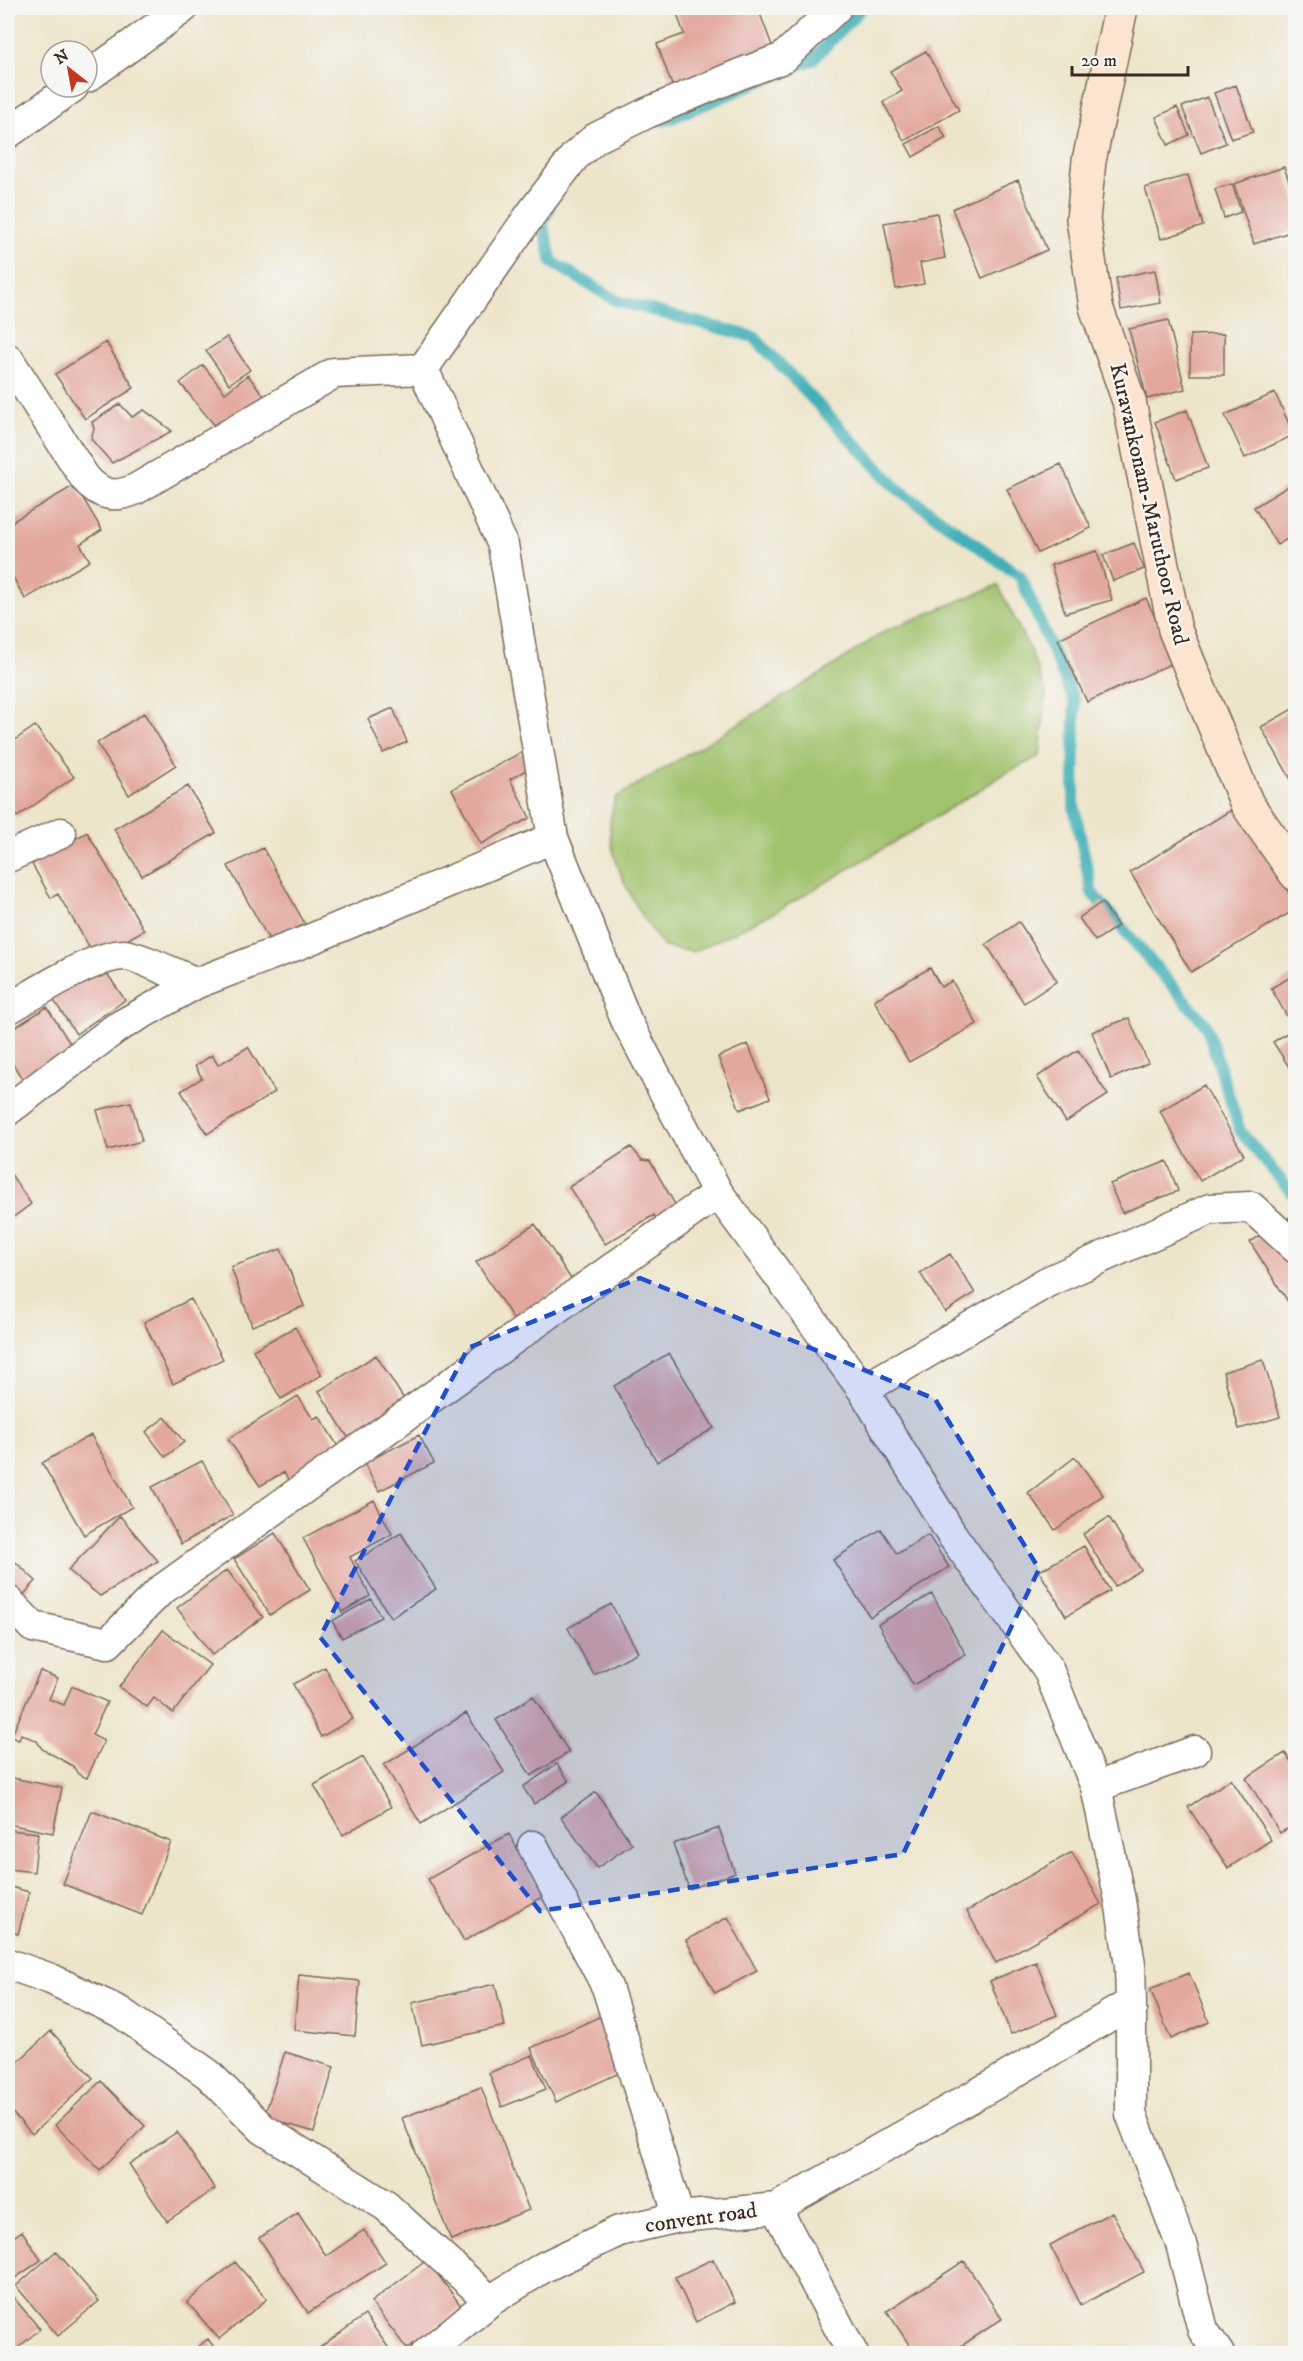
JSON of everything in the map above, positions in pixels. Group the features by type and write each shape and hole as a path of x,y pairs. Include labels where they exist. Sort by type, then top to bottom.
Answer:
{"main road":[{"name":"Kuravankonam-Maruthoor Road","path":"1121,8 1089,161 1083,219 1096,307 1129,401 1174,630 1247,804 1296,873"}],"street":[{"path":"99,69 183,8"},
{"path":"423,369 531,214 575,156 596,138 647,113 783,58 836,8"},
{"path":"8,133 56,99"},
{"path":"8,359 85,478 94,488 106,495 116,495 135,489 334,373 423,369"},
{"path":"423,369 503,545 553,838 626,1020 718,1193 863,1390 952,1534 1048,1669 1096,1787 1120,1900 1130,1965 1131,2114 1181,2244 1203,2330 1219,2354"},
{"path":"8,857 61,833"},
{"path":"8,1110 116,1028 196,983 304,942 553,838"},
{"path":"8,1009 66,976 102,960 125,954 196,983"},
{"path":"8,1601 33,1627 108,1643 160,1591 718,1193"},
{"path":"863,1390 1047,1282 1210,1209 1251,1207 1296,1248"},
{"path":"1096,1787 1195,1751"},
{"path":"533,1846 607,1987 679,2217"},
{"path":"8,1964 51,1979 120,2012 208,2074 263,2129 387,2206 490,2301"},
{"path":"776,2208 993,2085 1131,2003"},
{"name":"convent road","path":"426,2354 490,2301 544,2267 618,2231 679,2217 776,2208 853,2354"}],"highlighted area":[{"path":"640,1278 935,1399 1039,1569 903,1854 540,1911 320,1637 468,1348"}],"green space":[{"path":"998,585 1030,650 1046,693 1040,756 1006,773 915,830 777,911 694,952 664,947 635,904 614,854 610,821 615,798 819,675 885,631"}],"building":[{"path":"675,8 758,8 774,51 673,88 657,44 684,34"},
{"path":"926,51 959,110 904,141 883,102 902,91 890,71"},
{"path":"1236,85 1253,132 1231,139 1214,93"},
{"path":"1207,97 1226,143 1201,153 1182,107"},
{"path":"1177,107 1189,135 1168,145 1156,117"},
{"path":"939,126 946,138 913,157 906,144"},
{"path":"1284,167 1296,201 1296,230 1254,244 1234,184"},
{"path":"1188,175 1203,226 1161,239 1145,188"},
{"path":"1018,180 1047,250 982,278 952,209"},
{"path":"1232,184 1241,212 1224,218 1215,189"},
{"path":"937,213 945,258 920,263 924,284 896,289 884,223"},
{"path":"1155,270 1161,303 1121,310 1116,278"},
{"path":"1168,320 1185,389 1147,399 1129,329"},
{"path":"1224,334 1224,375 1190,375 1190,335"},
{"path":"227,337 250,370 229,384 206,351"},
{"path":"106,342 134,388 85,419 55,374"},
{"path":"203,365 225,393 248,375 264,396 220,432 180,383"},
{"path":"1275,393 1294,435 1245,458 1225,415"},
{"path":"120,404 132,417 144,410 172,431 112,463 91,439 94,429 92,422"},
{"path":"1187,410 1208,468 1176,479 1155,422"},
{"path":"1061,464 1091,528 1038,553 1007,489"},
{"path":"1292,484 1296,489 1296,534 1277,545 1254,507"},
{"path":"75,485 102,530 80,544 90,561 25,599 8,568 8,524"},
{"path":"1134,543 1144,569 1113,581 1103,555"},
{"path":"1097,551 1112,600 1065,613 1051,565"},
{"path":"1146,598 1175,662 1087,702 1058,639"},
{"path":"1296,707 1296,788 1261,727"},
{"path":"393,708 407,742 383,753 368,719"},
{"path":"144,713 176,765 129,795 97,743"},
{"path":"35,726 74,777 17,817 8,801 8,745"},
{"path":"528,749 537,764 510,779 530,818 481,844 452,789"},
{"path":"188,786 216,833 142,876 114,829"},
{"path":"1236,807 1296,904 1296,909 1191,972 1130,872"},
{"path":"87,832 144,930 96,958 58,894 51,898 32,864"},
{"path":"263,848 306,926 272,945 228,866"},
{"path":"1102,902 1118,926 1095,941 1079,918"},
{"path":"1019,922 1057,981 1024,1003 986,944"},
{"path":"100,963 125,1000 76,1034 51,996"},
{"path":"930,968 941,987 952,981 977,1024 909,1062 874,1000"},
{"path":"1296,974 1296,1016 1289,1020 1271,988"},
{"path":"47,1007 74,1050 24,1082 8,1056 8,1032"},
{"path":"1129,1018 1148,1063 1111,1079 1092,1032"},
{"path":"1296,1027 1296,1078 1273,1042"},
{"path":"748,1044 770,1098 740,1110 718,1057"},
{"path":"248,1047 275,1092 207,1134 181,1091 202,1078 195,1066 212,1055 218,1065"},
{"path":"1078,1050 1108,1095 1066,1122 1037,1077"},
{"path":"1204,1085 1244,1155 1200,1181 1160,1111"},
{"path":"131,1102 142,1141 108,1150 97,1110"},
{"path":"631,1147 642,1160 650,1161 676,1206 658,1222 654,1215 605,1244 569,1187"},
{"path":"1167,1161 1178,1191 1122,1213 1110,1184"},
{"path":"8,1170 31,1204 8,1221"},
{"path":"1290,1217 1296,1225 1296,1310 1294,1311 1250,1242"},
{"path":"535,1224 571,1279 514,1320 476,1262"},
{"path":"281,1249 304,1306 252,1326 231,1267"},
{"path":"950,1254 975,1293 945,1312 920,1273"},
{"path":"191,1299 223,1359 173,1384 144,1322"},
{"path":"295,1327 322,1375 281,1399 253,1350"},
{"path":"669,1353 714,1428 657,1462 614,1386"},
{"path":"376,1355 407,1404 350,1441 319,1391"},
{"path":"1263,1360 1280,1417 1239,1429 1223,1372"},
{"path":"298,1396 313,1419 319,1416 339,1448 289,1481 284,1472 260,1486 228,1439"},
{"path":"165,1417 184,1442 165,1457 146,1432"},
{"path":"91,1435 132,1507 84,1535 42,1463"},
{"path":"419,1435 434,1463 379,1491 364,1463"},
{"path":"1075,1457 1103,1495 1055,1530 1028,1493"},
{"path":"202,1461 233,1515 181,1544 152,1487"},
{"path":"374,1500 392,1534 350,1557 370,1596 342,1612 303,1538"},
{"path":"120,1516 158,1561 100,1596 68,1570"},
{"path":"1109,1517 1141,1570 1115,1586 1083,1534"},
{"path":"881,1529 897,1554 928,1535 949,1567 870,1617 833,1560"},
{"path":"275,1533 310,1590 270,1615 234,1559"},
{"path":"401,1533 436,1589 391,1618 355,1561"},
{"path":"1084,1546 1110,1591 1066,1616 1039,1571"},
{"path":"8,1555 36,1581 8,1612"},
{"path":"227,1570 263,1617 212,1655 177,1608"},
{"path":"932,1594 966,1655 913,1685 878,1624"},
{"path":"371,1599 381,1617 342,1638 332,1621"},
{"path":"611,1604 638,1652 594,1675 568,1628"},
{"path":"163,1630 210,1665 173,1713 154,1698 147,1707 119,1687"},
{"path":"325,1667 353,1719 321,1737 293,1684"},
{"path":"40,1671 58,1678 49,1699 64,1705 72,1686 107,1702 92,1735 104,1741 87,1778 78,1774 73,1766 42,1749 37,1741 21,1734 19,1740 11,1737"},
{"path":"533,1696 569,1752 531,1776 496,1720"},
{"path":"466,1713 504,1772 421,1824 384,1765"},
{"path":"1285,1753 1296,1769 1296,1824 1280,1833 1246,1778"},
{"path":"363,1757 391,1807 343,1835 314,1785"},
{"path":"557,1764 569,1781 534,1804 523,1787"},
{"path":"8,1777 62,1788 53,1833 8,1824"},
{"path":"1231,1779 1271,1840 1228,1868 1188,1807"},
{"path":"596,1792 632,1844 597,1868 561,1817"},
{"path":"92,1811 171,1842 142,1915 63,1884"},
{"path":"719,1828 735,1873 689,1889 673,1844"},
{"path":"8,1830 38,1833 34,1872 8,1869"},
{"path":"509,1834 544,1896 464,1941 428,1879"},
{"path":"1072,1852 1101,1904 996,1963 967,1911"},
{"path":"8,1886 29,1892 18,1934 8,1931"},
{"path":"728,1917 757,1971 715,1993 686,1940"},
{"path":"1036,1962 1057,2015 1011,2034 990,1981"},
{"path":"1189,1973 1209,2022 1171,2039 1150,1989"},
{"path":"299,1975 360,1981 355,2036 294,2030"},
{"path":"495,1984 505,2026 422,2045 412,2003"},
{"path":"601,2016 626,2070 556,2102 531,2048"},
{"path":"51,2031 93,2078 32,2134 8,2108 8,2071"},
{"path":"285,2052 334,2067 314,2132 264,2117"},
{"path":"532,2055 546,2089 502,2107 489,2073"},
{"path":"101,2081 145,2126 100,2170 55,2125"},
{"path":"481,2087 529,2210 451,2240 402,2118"},
{"path":"177,2132 215,2189 167,2221 129,2164"},
{"path":"1112,2212 1144,2272 1081,2305 1050,2245"},
{"path":"298,2213 326,2256 364,2230 386,2263 308,2313 259,2238"},
{"path":"22,2231 41,2260 8,2283 8,2241"},
{"path":"56,2251 99,2301 58,2336 16,2286"},
{"path":"713,2259 735,2302 696,2322 675,2277"},
{"path":"427,2260 462,2307 407,2349 371,2302"},
{"path":"964,2261 1002,2319 949,2354 915,2354 887,2311"},
{"path":"235,2262 267,2299 219,2339 187,2302"},
{"path":"8,2291 40,2329 12,2353 8,2347"},
{"path":"365,2315 393,2354 311,2354"},
{"path":"208,2339 219,2354 188,2354"}],"waterway":[{"path":"664,121 812,60 862,8"},
{"path":"549,210 542,220 552,262 617,301 754,337 898,489 1020,576 1075,703 1074,806 1092,893 1206,1025 1240,1131 1296,1198"}]}
